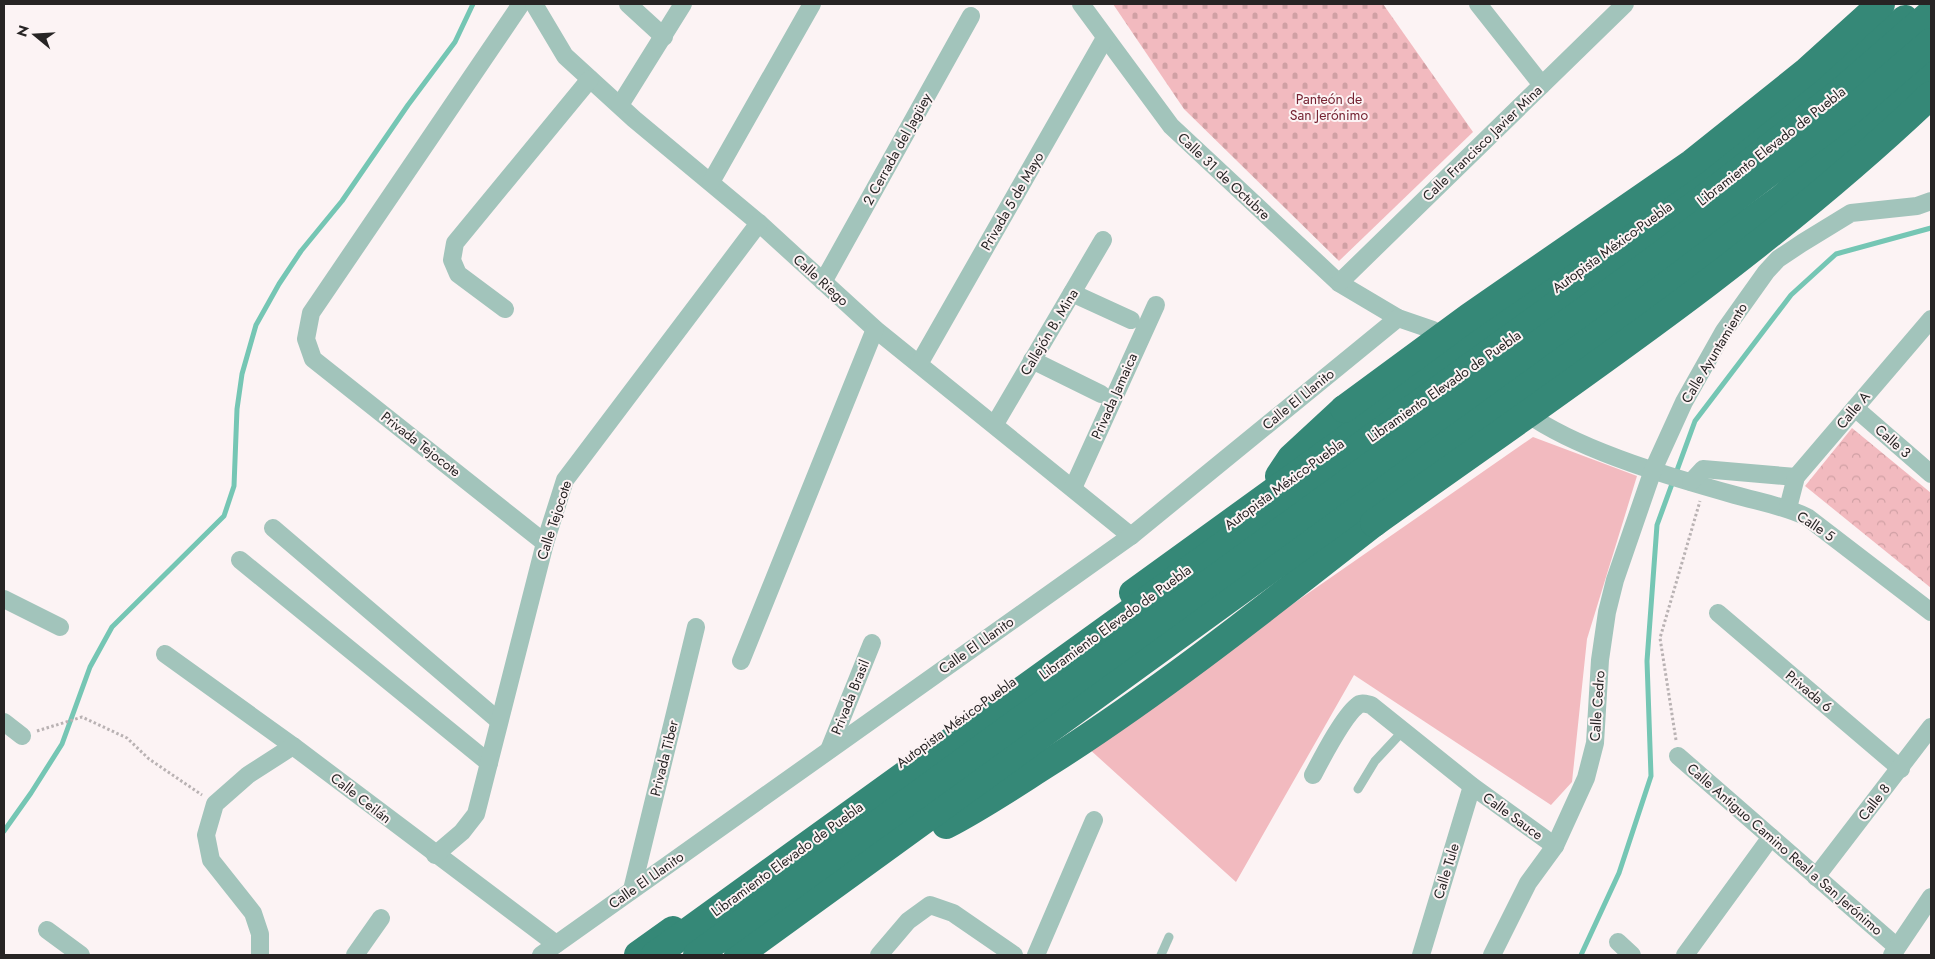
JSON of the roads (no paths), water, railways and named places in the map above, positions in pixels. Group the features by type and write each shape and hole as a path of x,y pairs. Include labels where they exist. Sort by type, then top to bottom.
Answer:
{"highway":[{"path":"1263,499 1291,458 1344,409 1469,317 1692,163 1807,71 1881,4"},
{"name":"Autopista México-Puebla","path":"638,955 1263,499 1702,182 1778,123 1924,4"},
{"name":"Libramiento Elevado de Puebla","path":"655,955 1707,196 1839,93 1931,14"},
{"name":"Libramiento Elevado de Puebla","path":"697,955 1654,260 1848,113 1931,42"},
{"path":"738,955 1782,198 1931,68"},
{"path":"884,850 947,824 1006,790 1104,727 1199,660 1374,523 1726,270 1862,159 1931,95"}],"street":[{"name":"Privada Tejocote","path":"521,4 311,313 306,339 313,359 545,543"},
{"name":"Calle Riego","path":"534,4 565,56 590,79 759,223 875,329 995,424 1131,536"},
{"path":"628,4 664,38"},
{"path":"620,104 684,4"},
{"path":"711,182 812,4"},
{"name":"Calle 31 de Octubre","path":"1081,4 1171,126 1339,283 1398,318 1434,330"},
{"path":"1478,4 1542,85"},
{"name":"Calle Francisco Javier Mina","path":"1339,283 1626,4"},
{"name":"2 Cerrada del Jagüey","path":"823,282 971,16"},
{"name":"Privada 5 de Mayo","path":"919,364 1105,38"},
{"path":"505,309 458,274 452,260 455,243 590,79"},
{"name":"Calle Ayuntamiento","path":"1657,471 1684,402 1724,331 1778,259 1852,213 1917,206 1931,201"},
{"name":"Calle Tejocote","path":"435,855 462,832 476,814 545,543 565,480 759,223"},
{"name":"Callejón B. Mina","path":"995,424 1103,240"},
{"path":"1072,293 1131,320"},
{"name":"Privada Jamaica","path":"1073,488 1156,305"},
{"name":"Calle El Llanito","path":"541,955 1131,536 1398,318"},
{"name":"Calle A","path":"1788,508 1796,477 1931,319"},
{"path":"741,661 875,329"},
{"path":"1032,360 1101,394"},
{"name":"Calle 3","path":"1855,408 1931,474"},
{"name":"Calle 5","path":"1535,418 1567,436 1657,471 1788,508 1808,517 1931,612"},
{"path":"1694,483 1702,469 1796,477"},
{"name":"Calle Cedro","path":"1492,955 1528,883 1555,846 1586,778 1595,744 1600,660 1607,612 1615,580 1657,471"},
{"path":"273,528 499,721"},
{"path":"240,560 489,763"},
{"path":"4,599 60,627"},
{"name":"Privada 6","path":"1718,613 1901,769"},
{"name":"Privada Tiber","path":"632,890 696,627"},
{"name":"Privada Brasil","path":"829,750 872,643"},
{"name":"Calle Ceilán","path":"165,654 293,746 435,855 556,944"},
{"name":"Calle Sauce","path":"1313,775 1337,732 1357,705 1364,703 1371,705 1472,786 1555,846"},
{"path":"4,722 28,735"},
{"name":"Calle 8","path":"1816,877 1901,769 1931,727"},
{"path":"260,955 260,934 253,913 211,860 206,835 215,804 248,775 293,746"},
{"name":"Calle Antiguo Camino Real a San Jerónimo","path":"1678,756 1816,877 1895,951"},
{"name":"Calle Tule","path":"1421,955 1472,786"},
{"path":"1036,955 1094,820"},
{"path":"1686,955 1771,837"},
{"path":"1895,951 1931,897"},
{"path":"879,955 908,921 930,905 953,913 1014,955"},
{"path":"355,955 381,918"},
{"path":"47,930 81,955"},
{"path":"1618,942 1632,955"}],"lane":[{"path":"1778,123 1874,4"},
{"path":"1358,789 1376,761 1404,731"},
{"path":"1161,955 1169,938"}],"waterway":[{"path":"4,831 62,744 90,667 112,627 224,516 234,486 237,409 242,374 256,325 279,284 301,251 342,201 408,105 455,42 473,4"},
{"path":"1581,955 1619,873 1651,776 1647,661 1657,525 1695,421 1791,295 1836,254 1931,228"}],"park label":[{"name":"Panteón de San Jerónimo","path":"1329,108"}]}
